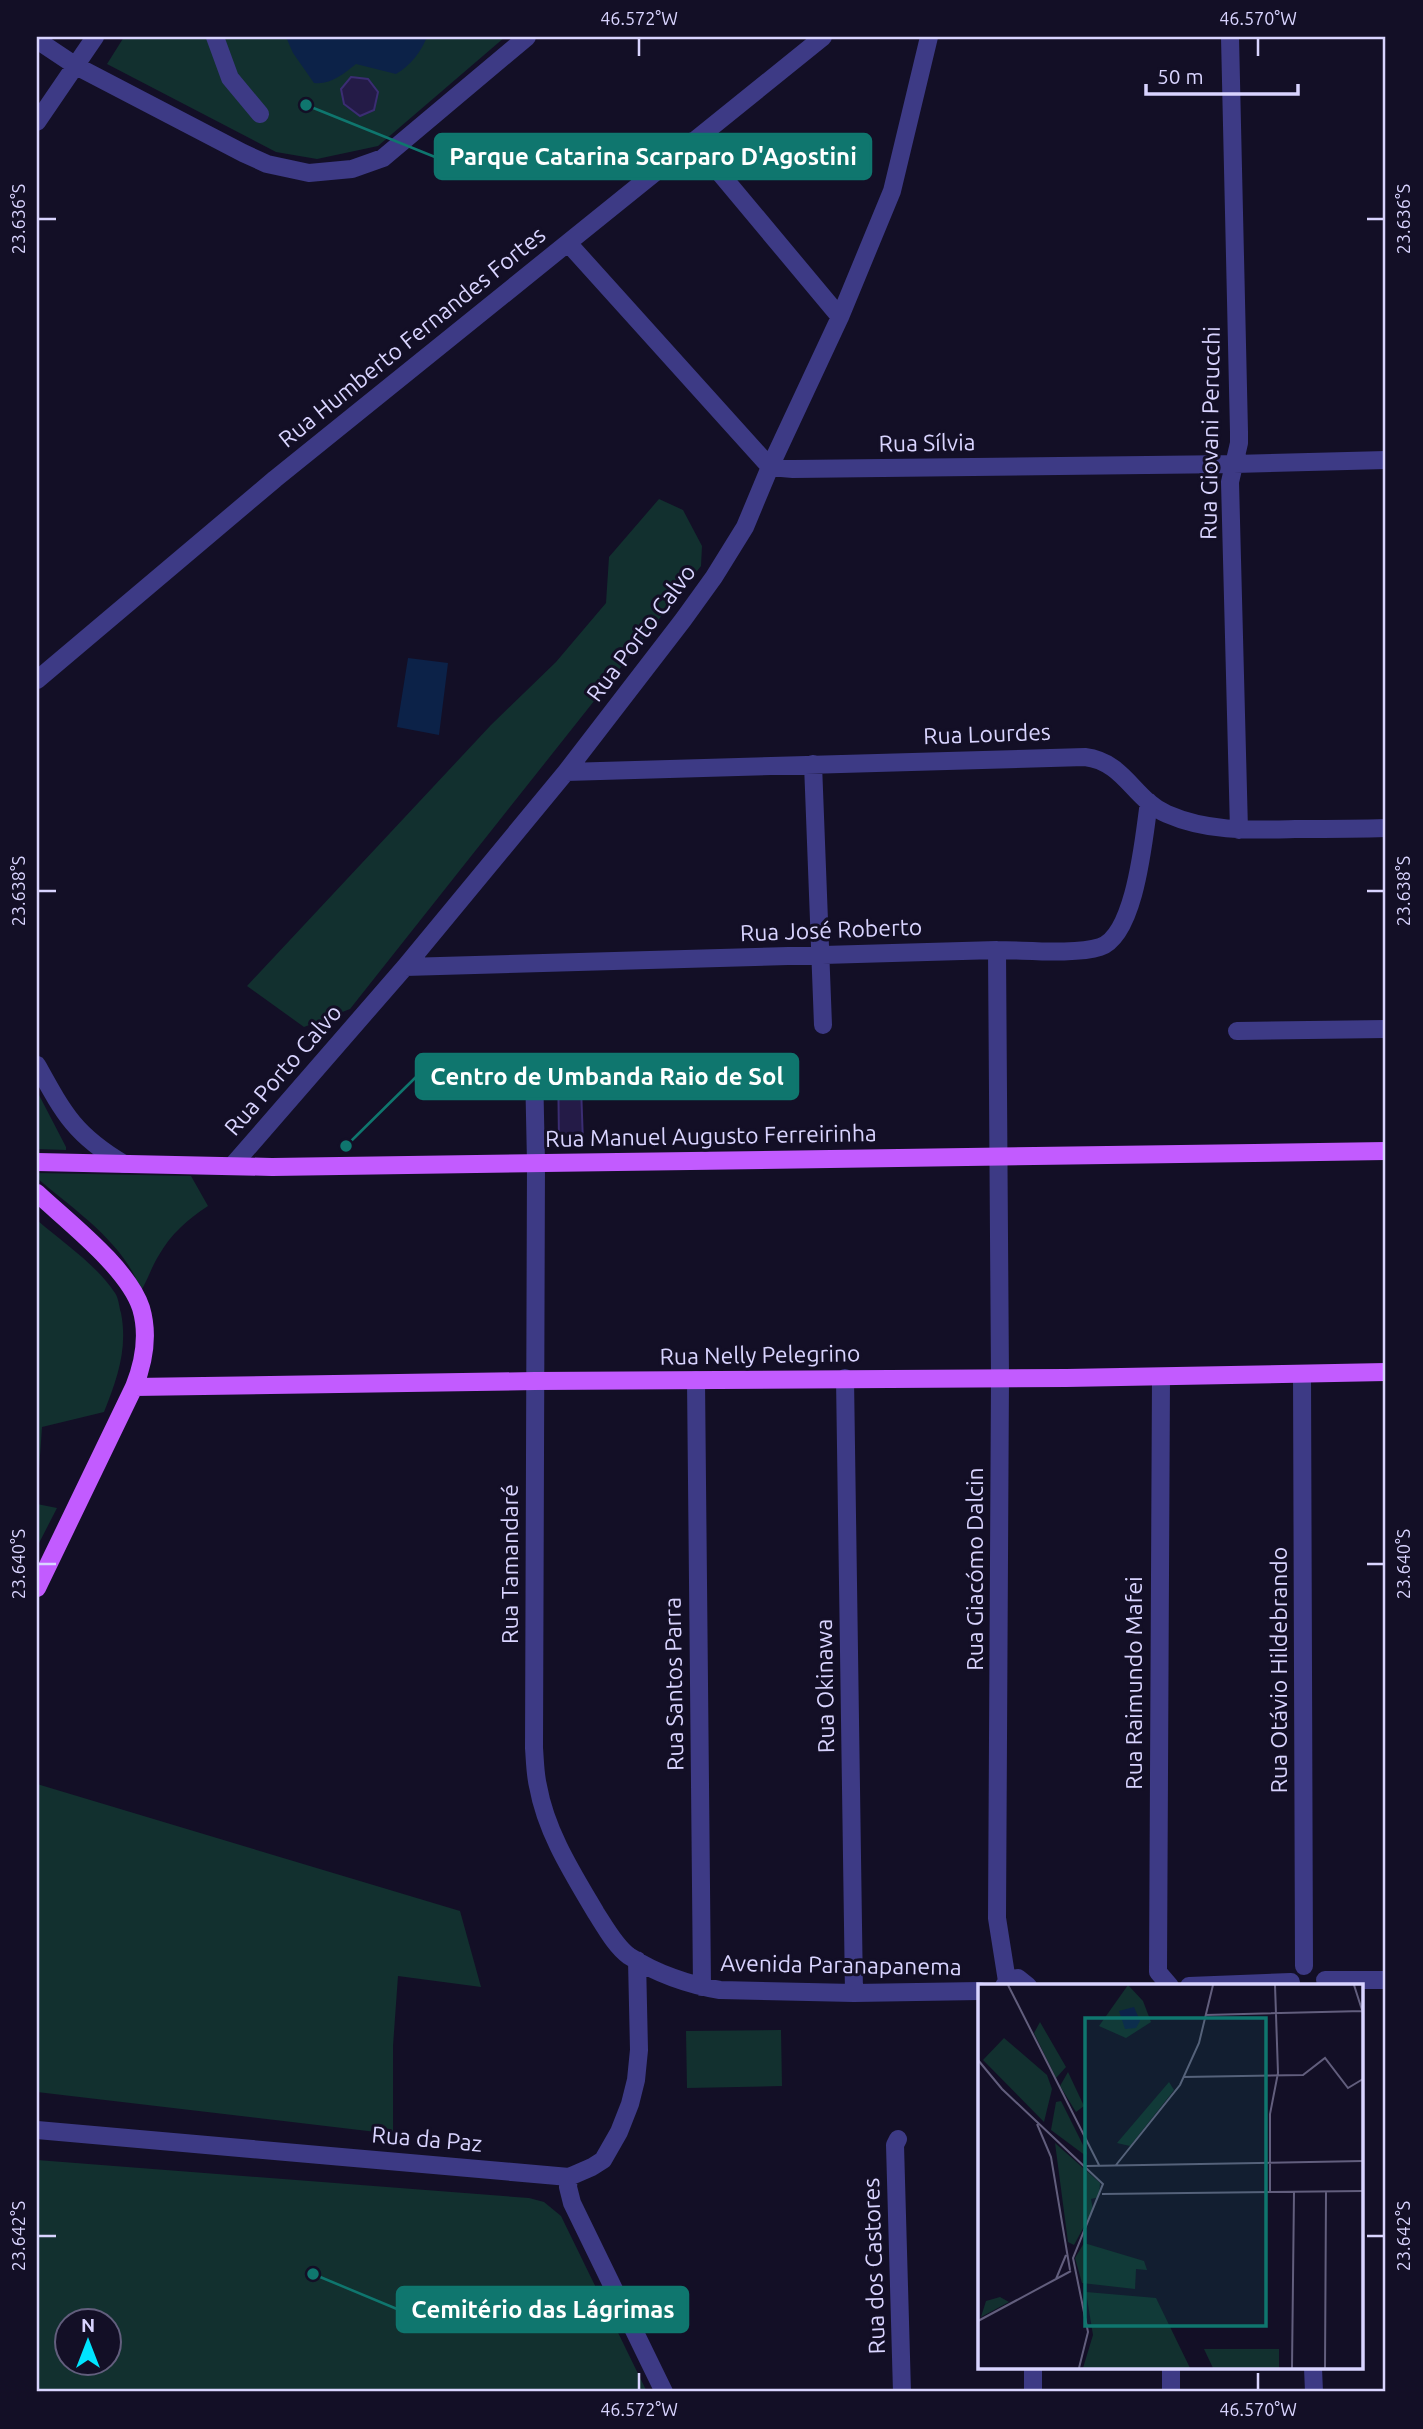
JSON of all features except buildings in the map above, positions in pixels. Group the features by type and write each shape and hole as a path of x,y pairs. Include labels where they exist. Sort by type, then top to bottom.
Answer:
{"main road":[{"name":"Rua Manuel Augusto Ferreirinha","path":"37,1162 232,1166 1386,1152"},
{"path":"37,1193 113,1264 141,1307 145,1332 145,1354 134,1387 37,1588"},
{"name":"Rua Nelly Pelegrino","path":"134,1387 1161,1377 1386,1371"}],"street":[{"path":"37,122 95,37"},
{"path":"215,37 230,78 260,114"},
{"path":"37,40 76,66 243,153 267,164 309,173 352,169 383,158 527,37"},
{"name":"Rua Humberto Fernandes Fortes","path":"37,680 275,479 823,37"},
{"name":"Rua Porto Calvo","path":"232,1166 405,967 566,772 714,577 745,527 840,317 892,191 929,37"},
{"name":"Rua Giovani Perucchi","path":"1230,37 1239,432 1230,482 1239,830"},
{"path":"693,141 840,317"},
{"path":"568,243 770,467"},
{"name":"Rua Sílvia","path":"770,467 793,469 1234,464 1386,460"},
{"name":"Rua Lourdes","path":"566,772 1085,757 1108,762 1149,802 1166,813 1200,825 1239,830 1386,828"},
{"path":"813,764 823,1024"},
{"name":"Rua José Roberto","path":"405,967 1077,950 1101,947 1111,941 1118,932 1130,904 1149,802"},
{"name":"Rua Giacómo Dalcin","path":"997,950 1000,1378 997,1918 1006,1984"},
{"path":"1237,1031 1386,1028"},
{"path":"37,1065 76,1129 89,1142 124,1164"},
{"name":"Rua Tamandaré","path":"534,1068 534,1748 538,1787 550,1827 575,1877 605,1927 627,1955 662,1973 702,1987"},
{"name":"Rua Otávio Hildebrando","path":"1302,1374 1304,1966"},
{"name":"Rua Raimundo Mafei","path":"1161,1377 1158,1972 1168,1984"},
{"name":"Rua Okinawa","path":"845,1378 854,1993"},
{"name":"Rua Santos Parra","path":"696,1380 702,1987"},
{"path":"637,1960 639,2050 630,2104 619,2133 603,2160 569,2177 568,2187 572,2203 664,2392"},
{"path":"1292,1984 1295,1972 1304,1966 1320,1970 1324,1983 1386,1980"},
{"path":"1006,1984 1018,1978 1026,1984"},
{"name":"Avenida Paranapanema","path":"702,1987 720,1990 854,1993 978,1991"},
{"name":"Rua da Paz","path":"37,2130 569,2177"},
{"name":"Rua dos Castores","path":"898,2139 895,2145 902,2392"},
{"path":"1032,2370 1033,2392"},
{"path":"1171,2370 1171,2392"},
{"path":"1313,2370 1314,2392"}],"green space":[{"path":"124,37 505,37 378,146 317,159 276,152 107,64"},
{"path":"659,499 683,510 702,546 701,566 350,1009 304,1027 247,986 491,725 556,662 606,603 609,557"},
{"path":"39,1095 66,1147 66,1150 37,1149"},
{"path":"37,1173 191,1176 208,1206 174,1234 157,1259 141,1291 123,1258 111,1243 37,1178"},
{"path":"37,1220 89,1263 115,1293 121,1313 123,1339 117,1376 104,1412 42,1427 37,1499"},
{"path":"37,1504 57,1508 37,1547"},
{"path":"37,1784 460,1911 481,1987 398,1976 393,2046 393,2134 37,2092"},
{"path":"781,2030 782,2086 687,2088 686,2031"},
{"path":"37,2160 529,2198 544,2202 561,2216 647,2392 37,2392"}],"water":[{"path":"286,37 427,37 414,58 396,74 356,64 336,78 314,83 293,53"},
{"path":"408,658 448,663 439,735 397,727"}],"place":[{"name":"Parque Catarina Scarparo D'Agostini","path":"306,105"},
{"name":"Centro de Umbanda Raio de Sol","path":"346,1146"},
{"name":"Cemitério das Lágrimas","path":"313,2274"}]}
